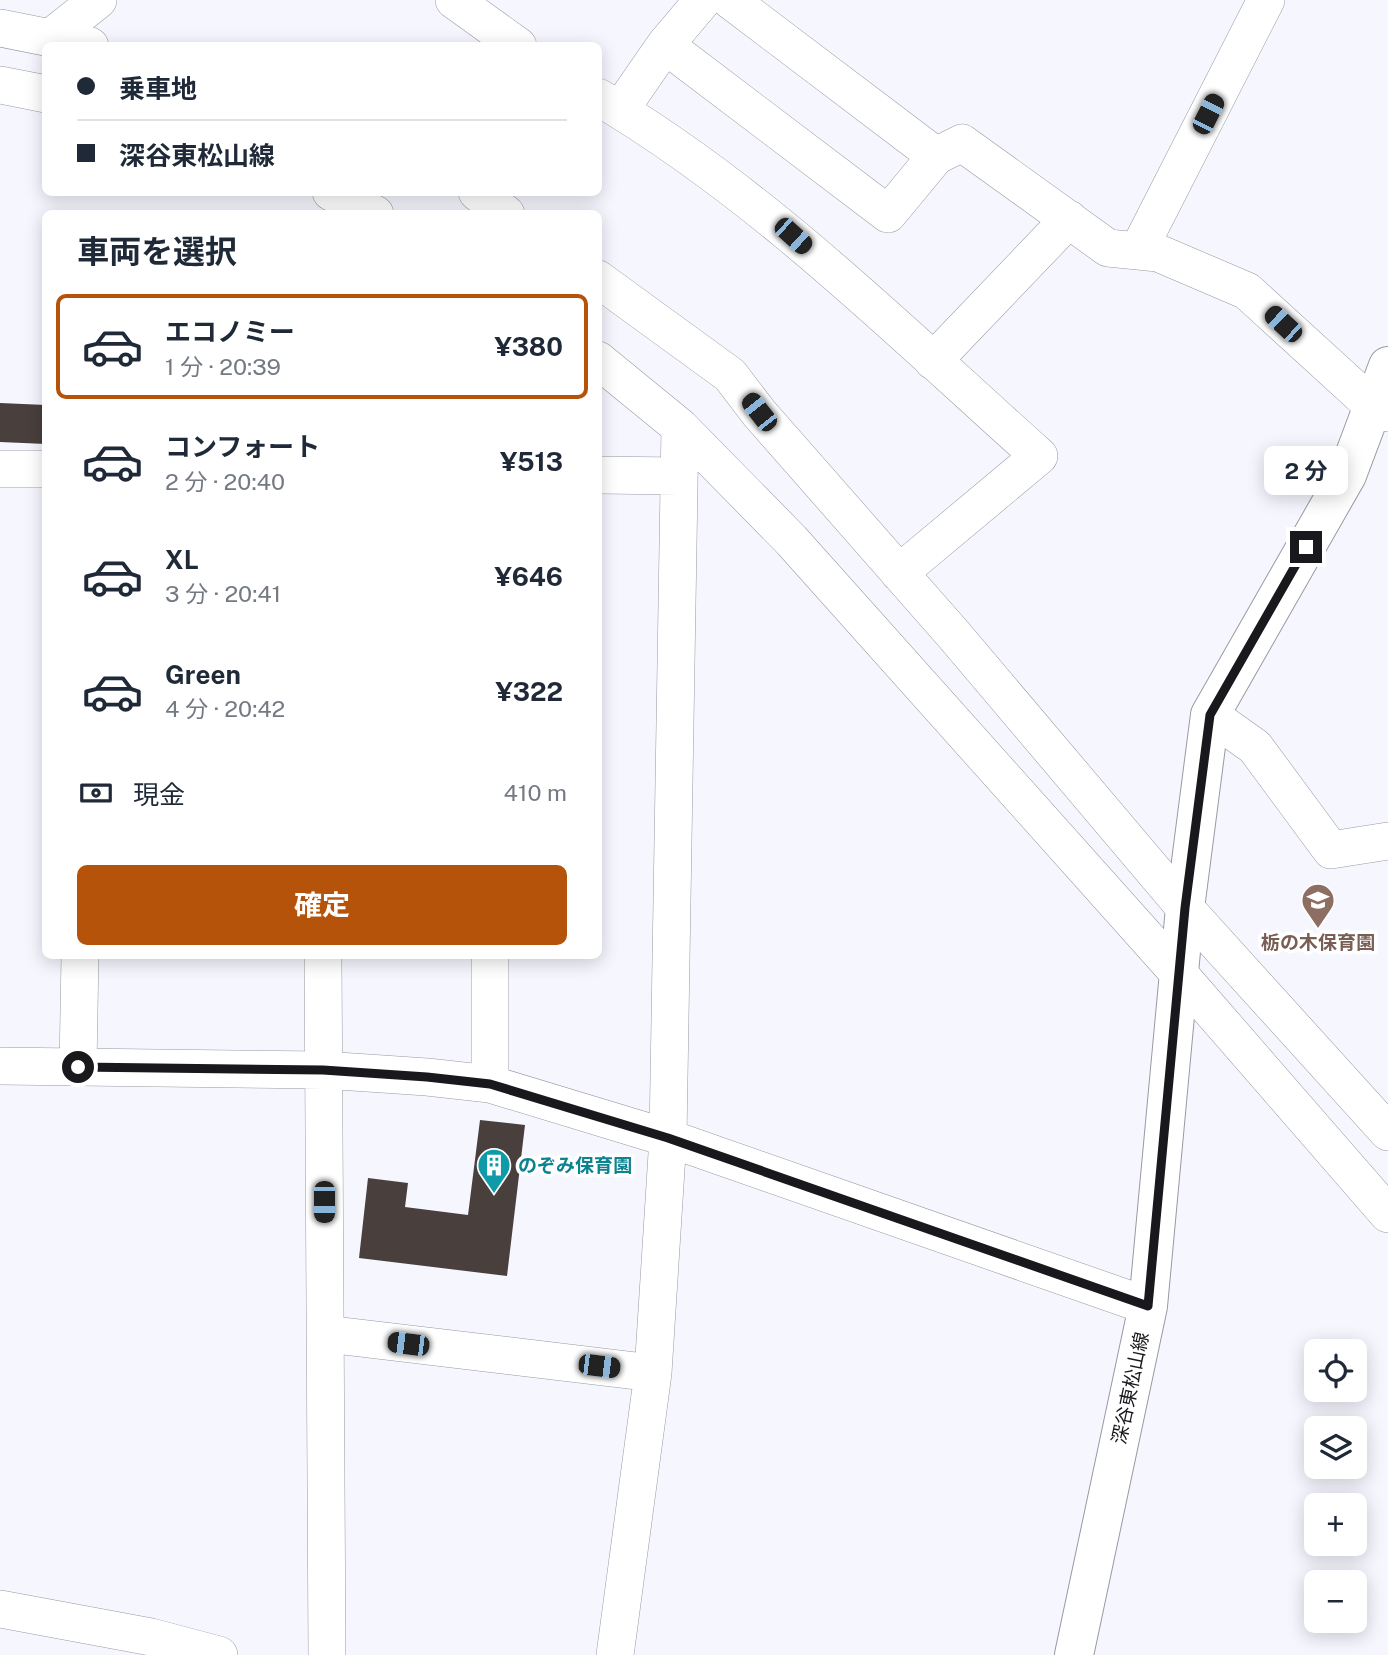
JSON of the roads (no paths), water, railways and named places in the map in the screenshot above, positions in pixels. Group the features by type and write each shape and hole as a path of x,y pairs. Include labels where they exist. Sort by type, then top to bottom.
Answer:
{"main road":[{"name":"深谷東松山線","path":"1074,1655 1148,1306 1181,976 1185,908 1210,715 1347,475 1380,409 1388,366"}],"street":[{"path":"50,38 98,0"},
{"path":"454,0 512,42"},
{"path":"702,0 665,45 609,104 648,126 793,236 1039,456 899,573"},
{"path":"730,0 936,156"},
{"path":"1138,251 1266,0"},
{"path":"0,28 70,42"},
{"path":"665,45 888,214 936,156 962,143 1108,247 1158,253 1247,291 1380,409"},
{"path":"0,85 42,93"},
{"path":"339,196 367,210"},
{"path":"482,196 501,210"},
{"path":"933,361 1069,219"},
{"path":"602,282 730,375 1185,908 1388,1132"},
{"path":"602,362 680,428 791,540 1181,976 1388,1213"},
{"path":"615,1655 653,1373 668,1138 680,428"},
{"path":"0,469 42,469"},
{"path":"602,475 679,476"},
{"path":"1210,715 1255,747 1331,850 1388,841"},
{"path":"78,1067 80,959"},
{"path":"323,959 327,1655"},
{"path":"490,959 490,1084"},
{"path":"0,1066 323,1070 490,1084 668,1138 1148,1306"},
{"path":"326,1334 653,1373"},
{"path":"0,1609 151,1637 219,1655"}],"place":[{"name":"栃の木保育園","path":"1318,930"},
{"name":"のぞみ保育園","path":"494,1195"}]}
